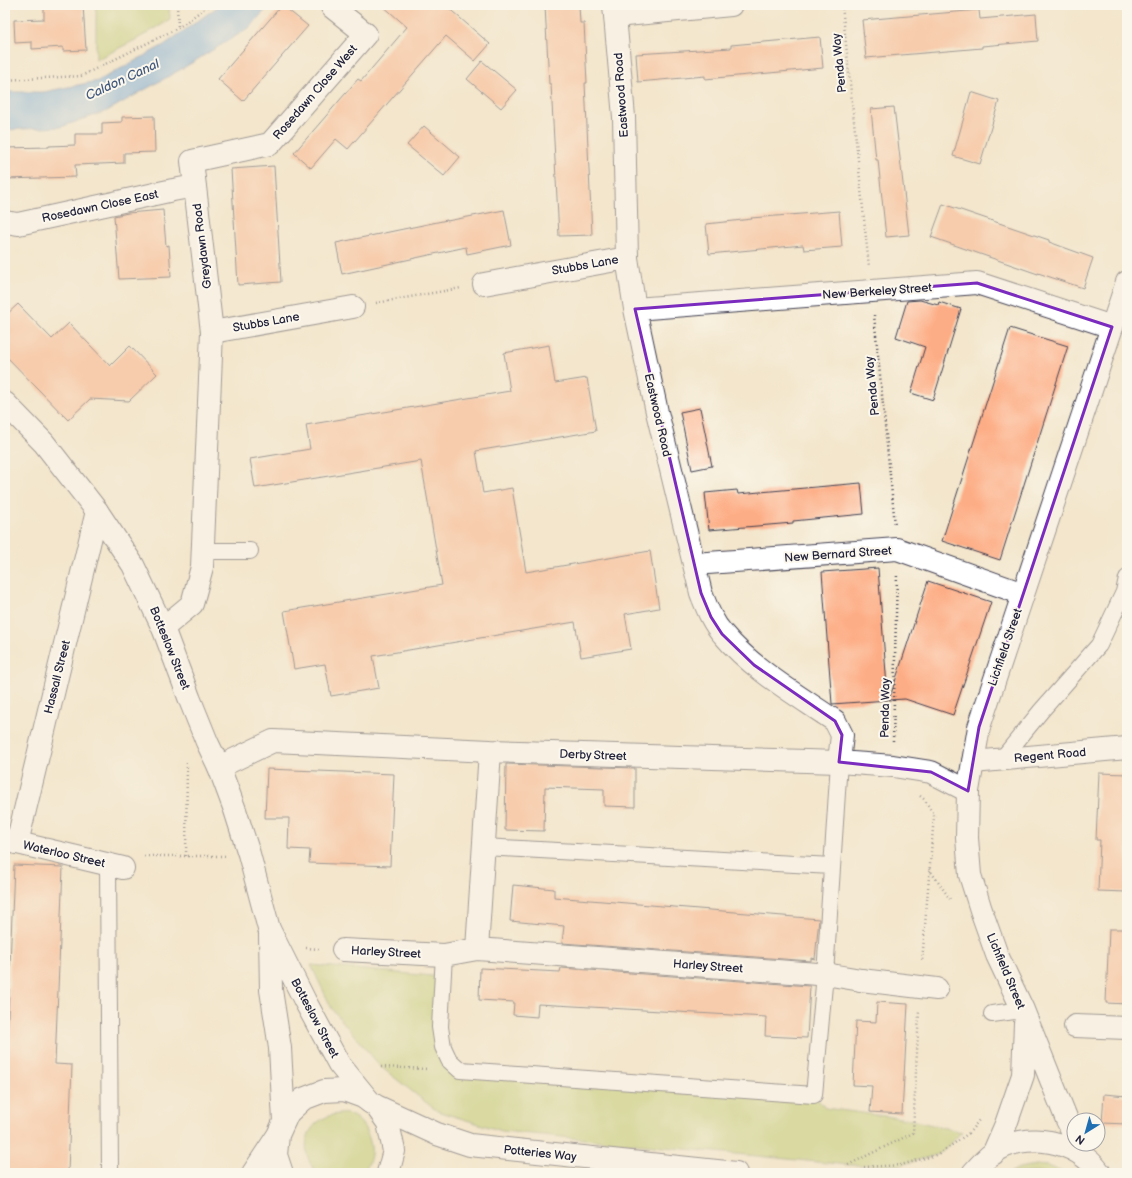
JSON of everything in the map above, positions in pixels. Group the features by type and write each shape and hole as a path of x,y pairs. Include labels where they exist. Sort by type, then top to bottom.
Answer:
{"main road":[{"path":"614,11 731,5"},
{"name":"Rosedawn Close West","path":"192,160 270,144 366,34 332,8"},
{"name":"Eastwood Road","path":"614,11 624,117 627,258 635,309 657,412 701,593 711,617 722,634 754,665 835,721 842,735 839,762"},
{"name":"Greydawn Road","path":"192,160 212,332"},
{"name":"Rosedawn Close East","path":"5,222 18,224 195,186"},
{"name":"Stubbs Lane","path":"484,284 627,258"},
{"name":"Lichfield Street","path":"1066,1118 1024,1013 997,956 970,876 967,838 968,791 979,727 1127,282"},
{"name":"New Berkeley Street","path":"635,309 977,284 1112,327"},
{"name":"Stubbs Lane","path":"212,332 353,307"},
{"path":"163,628 192,604 202,567 212,332"},
{"name":"Botteslow Street","path":"5,403 44,443 97,511 133,565 163,628 190,700 219,767 249,854 269,929 339,1064 388,1123 394,1151 388,1173"},
{"name":"Hassall Street","path":"11,842 97,511"},
{"name":"New Bernard Street","path":"694,564 897,549 1023,594"},
{"name":"Derby Street","path":"219,767 273,742 490,751 839,762 893,766 931,772 968,791"},
{"name":"Regent Road","path":"972,762 1127,748"},
{"path":"477,949 490,751"},
{"name":"Waterloo Street","path":"11,842 116,866"},
{"name":"Botteslow Street","path":"269,929 271,990 280,1048 281,1128 276,1155 282,1173"},
{"name":"Harley Street","path":"343,950 444,955 477,949 828,974 861,980 928,988"},
{"name":"Lichfield Street","path":"983,1163 1006,1124 1023,1075 1024,1013"},
{"path":"1075,1026 1127,1028"},
{"name":"Potteries Way","path":"281,1128 288,1113 303,1099 324,1091 344,1090 363,1097 373,1104 437,1134 470,1145 736,1173"},
{"path":"254,1173 281,1128"},
{"path":"958,1173 983,1163 1012,1144 1037,1140 1066,1147"},
{"path":"1083,1152 1100,1173"}],"lane":[{"path":"203,551 250,551"},
{"path":"1002,759 1041,711 1099,645 1124,592 1127,578"},
{"path":"444,955 440,1027 443,1048 449,1060 460,1070 814,1095 828,974 832,866 839,762"},
{"path":"484,847 832,866"},
{"path":"110,1173 116,866"},
{"path":"992,1014 1024,1013"}],"path":[{"path":"177,5 178,28"},
{"path":"5,80 81,76 178,28 209,5"},
{"name":"Penda Way","path":"842,5 897,549 893,766"},
{"path":"353,307 484,284"},
{"path":"186,856 188,757"},
{"path":"848,1165 914,1133 928,988 934,816 925,800 914,792"},
{"path":"116,866 124,857 223,856 249,854"},
{"path":"381,1067 460,1070"},
{"path":"864,1167 901,1165 939,1154 969,1133"}],"highlighted area":[{"path":"977,283 1112,327 979,727 968,791 931,772 839,762 842,735 835,721 754,665 722,634 711,617 701,593 635,309"}],"green space":[{"path":"96,5 169,5 170,20 96,60"},
{"path":"311,965 443,977 440,1027 460,1070 814,1095 825,1108 907,1119 962,1132 939,1154 901,1165 848,1165 502,1131 437,1111 381,1067 332,1009"},
{"path":"346,1114 355,1117 367,1133 371,1145 371,1157 362,1173 318,1173 310,1163 306,1146 310,1131 315,1124 329,1116"},
{"path":"1036,1165 1047,1166 1065,1173 1009,1173 1019,1168"}],"water":[{"name":"Caldon Canal","path":"220,5 270,5 249,28 185,67 107,111 61,127 5,130 5,92 44,92 98,81 164,45"}],"building":[{"path":"44,5 83,5 86,50 63,51 63,47 32,49 32,42 15,43 14,20 44,19"},
{"path":"282,5 308,26 243,101 218,79"},
{"path":"382,5 445,5 490,44 475,61 446,36 348,149 336,139 311,168 294,153 358,79 361,81 407,27"},
{"path":"545,5 579,5 580,23 584,23 587,83 585,83 592,235 559,236 551,84 549,84"},
{"path":"979,10 980,19 1036,14 1038,41 982,46 982,48 866,58 862,20"},
{"path":"820,37 823,68 705,79 705,76 638,82 636,54 731,48 731,45"},
{"path":"482,61 517,90 501,108 467,79"},
{"path":"971,92 999,101 980,164 953,156"},
{"path":"894,107 909,235 886,237 871,109"},
{"path":"154,116 155,152 124,153 124,163 75,165 76,177 5,179 5,148 75,145 75,134 102,134 102,123 122,122 122,117"},
{"path":"424,126 460,157 444,176 407,145"},
{"path":"274,166 281,282 238,285 231,169"},
{"path":"943,204 1049,240 1049,242 1093,258 1083,288 931,237"},
{"path":"163,210 166,246 169,245 171,277 119,279 114,216 128,213"},
{"path":"504,210 511,245 467,254 466,247 342,274 336,243"},
{"path":"839,211 842,247 804,250 803,245 709,254 706,224 752,219 751,218"},
{"path":"920,300 938,305 939,302 961,309 933,400 911,393 925,347 896,337 907,301"},
{"path":"18,304 52,339 69,323 110,366 130,346 157,374 129,401 90,399 68,420 5,355 5,316"},
{"path":"1010,328 1068,346 1000,560 942,541"},
{"path":"549,345 555,383 587,378 596,431 476,451 483,493 512,488 526,572 650,551 659,608 625,614 631,649 581,657 575,622 373,656 379,688 331,696 325,664 294,669 284,611 442,585 421,461 255,488 250,459 310,449 306,425 510,391 504,353"},
{"path":"700,408 712,466 692,470 680,412"},
{"path":"861,483 864,514 793,521 793,523 709,530 705,493 737,490 738,494"},
{"path":"878,568 888,700 832,704 822,572"},
{"path":"928,581 991,602 953,715 905,699 889,700"},
{"path":"506,764 635,768 635,807 604,806 604,789 545,787 544,831 505,830"},
{"path":"267,769 394,774 390,866 309,863 310,850 288,849 289,818 265,818"},
{"path":"1099,773 1127,774 1127,892 1098,891 1100,840 1096,840"},
{"path":"14,865 63,867 55,1064 72,1065 68,1173 5,1173 5,1091"},
{"path":"513,885 554,889 554,897 819,919 815,959 811,958 811,961 562,943 564,926 510,921"},
{"path":"1109,929 1127,929 1127,1004 1106,1003"},
{"path":"480,968 560,972 561,968 810,986 807,1038 765,1036 766,1017 538,1004 537,1017 513,1015 514,1002 479,1000"},
{"path":"877,1002 908,1004 902,1114 870,1112 872,1086 853,1085 856,1021 876,1022"},
{"path":"1104,1094 1127,1096 1127,1124 1106,1123 1106,1112 1103,1112"}]}
